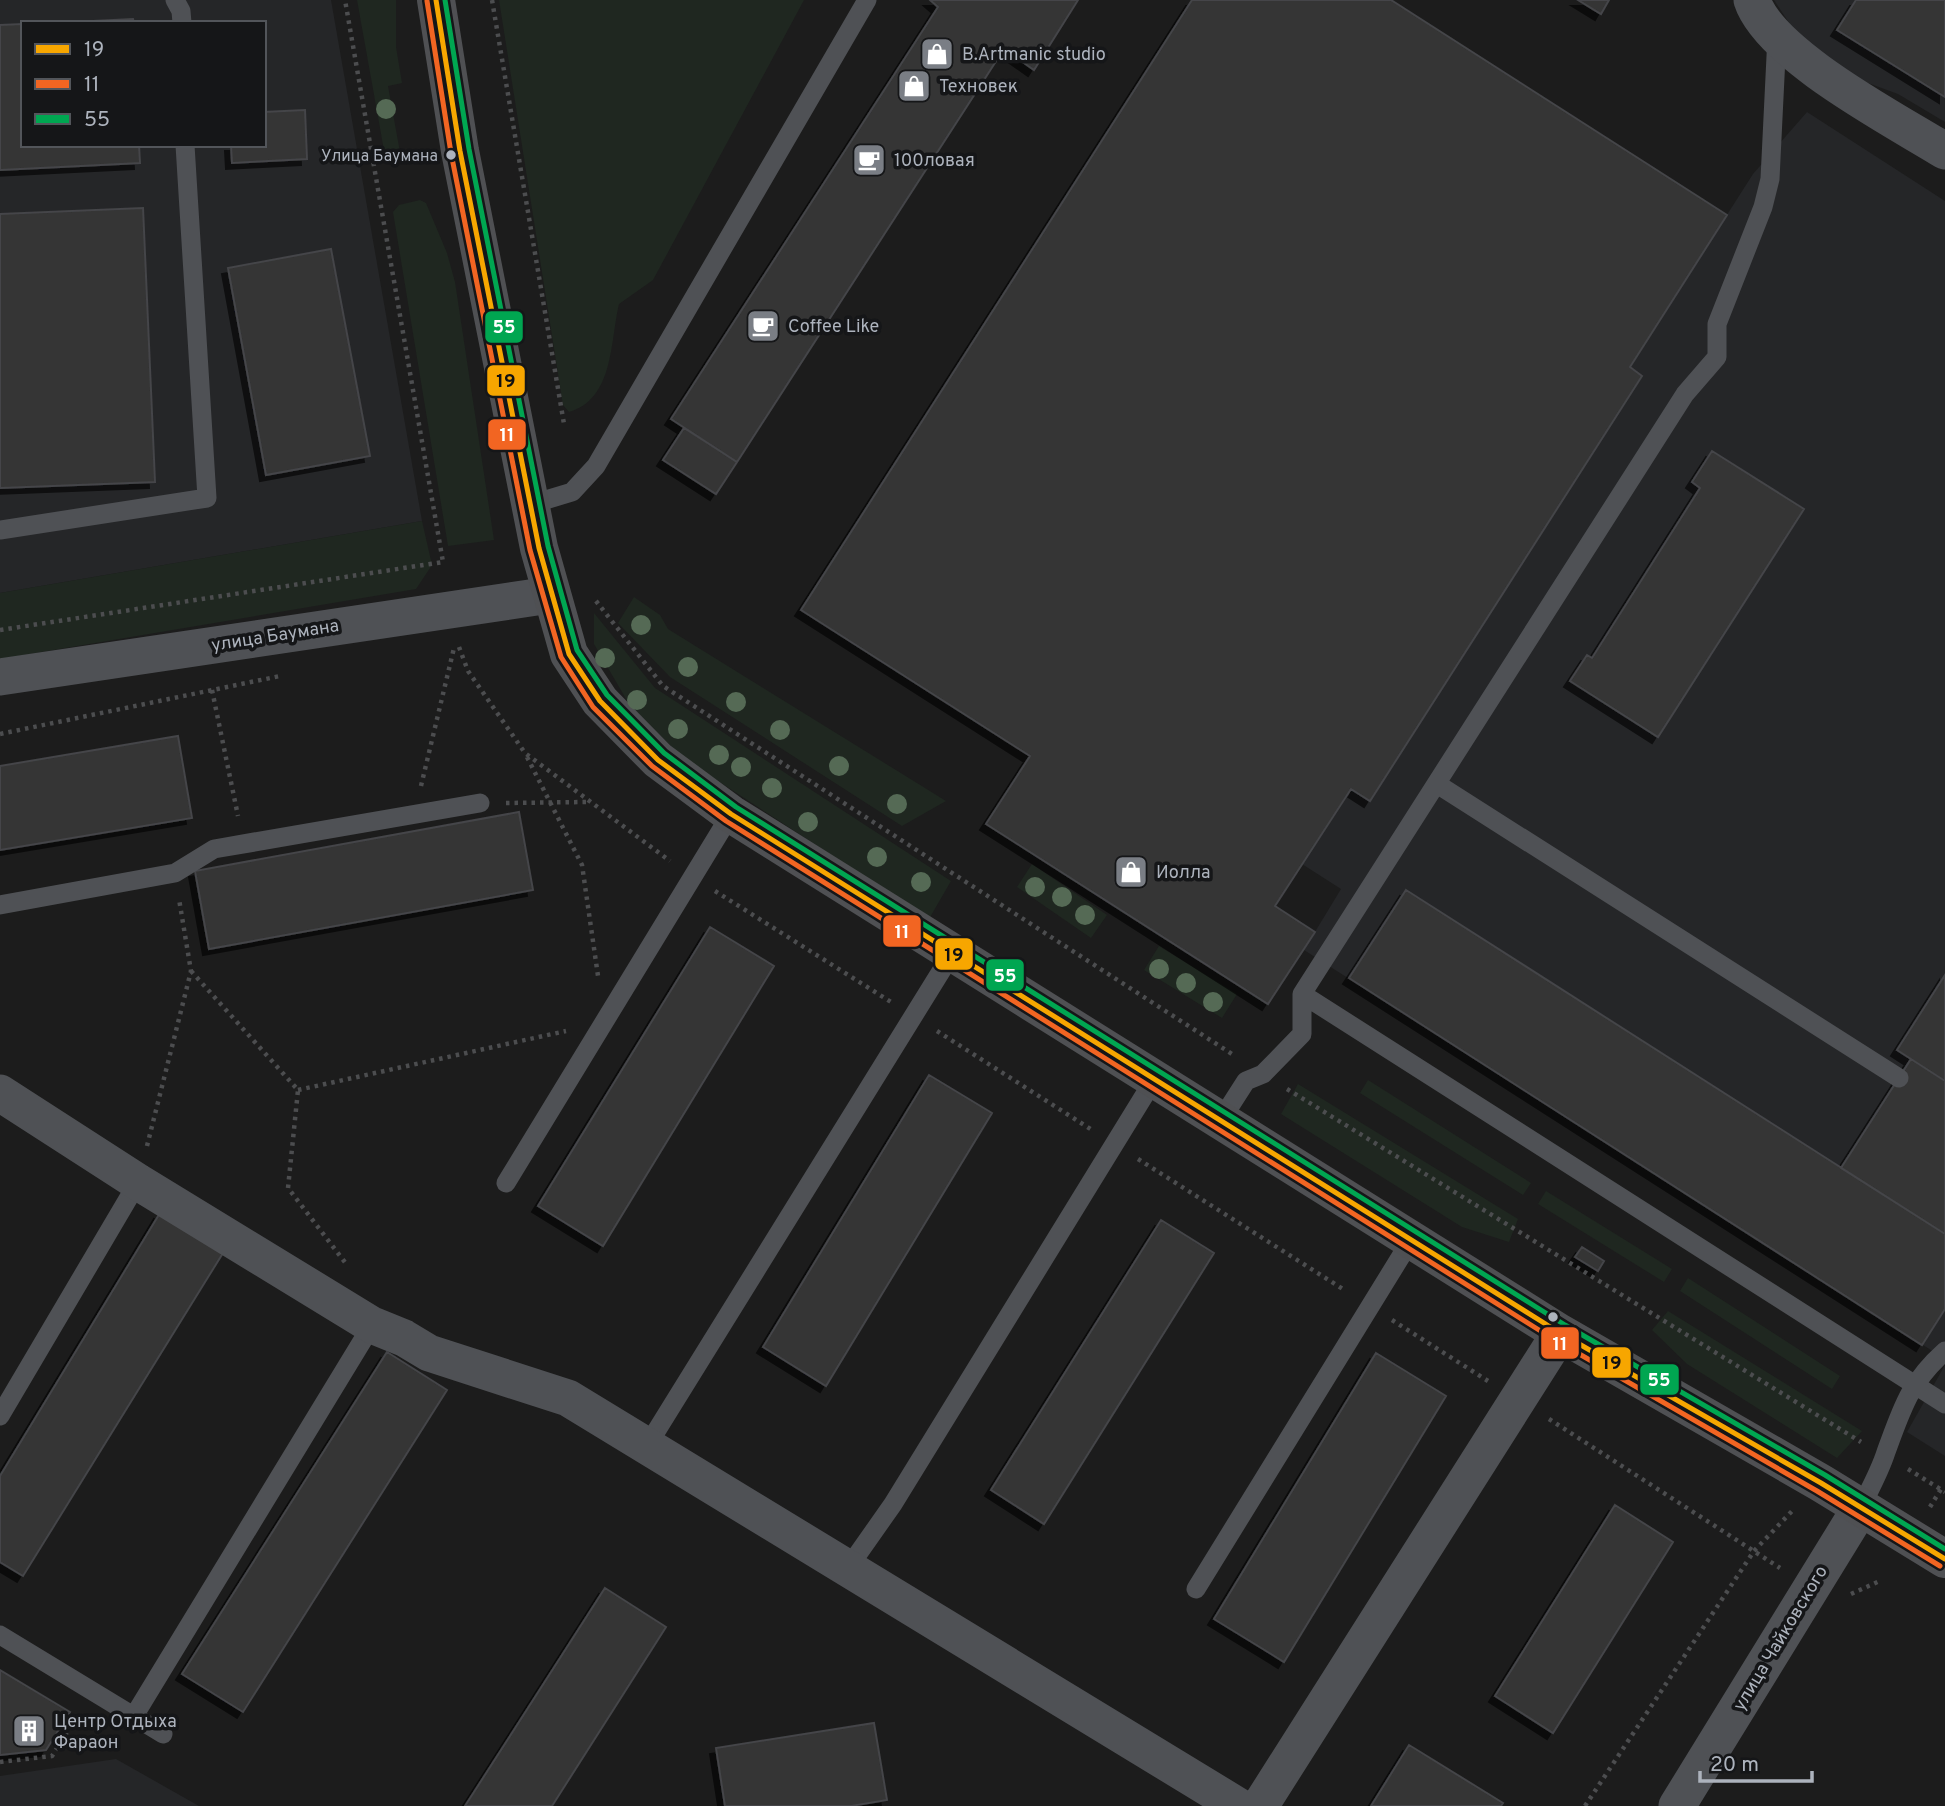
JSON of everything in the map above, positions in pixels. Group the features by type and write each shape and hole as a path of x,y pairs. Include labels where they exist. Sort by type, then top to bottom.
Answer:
{"main road":[{"path":"436,0 460,151 551,596 569,654 600,701 658,760 731,814 1560,1333 1861,1507 1945,1559"}],"street":[{"path":"1752,0 1765,26 1827,76 1945,151"},
{"name":"улица Баумана","path":"0,677 551,596"},
{"path":"0,1093 138,1182 372,1325 404,1338 429,1353 568,1398 1238,1806"},
{"path":"1260,1806 1560,1333"},
{"name":"улица Чайковского","path":"1677,1806 1861,1507"}],"lane":[{"path":"175,0 181,11 182,21"},
{"path":"532,504 572,492 596,466 867,0"},
{"path":"1221,1120 1246,1081 1263,1074 1302,1034 1302,994 1685,394 1717,357 1717,324 1757,223 1770,179 1777,35"},
{"path":"0,530 207,498 186,147"},
{"path":"1437,783 1899,1078"},
{"path":"0,905 175,873 214,849 480,803"},
{"path":"506,1183 731,814"},
{"path":"647,1446 953,952"},
{"path":"1302,994 1945,1404"},
{"path":"848,1568 893,1504 1155,1079"},
{"path":"0,1416 138,1182"},
{"path":"1196,1589 1412,1240"},
{"path":"134,1716 372,1325"},
{"path":"1861,1507 1886,1454 1900,1410 1914,1384 1945,1351"},
{"path":"0,1635 163,1734"}],"path":[{"path":"0,630 443,562 345,0"},
{"path":"492,0 564,424"},
{"path":"591,595 663,686 1263,1074 1945,1492"},
{"path":"298,1090 604,1022 582,865 526,753 468,671 456,640 414,815"},
{"path":"0,734 293,673"},
{"path":"212,690 244,844"},
{"path":"526,753 587,802 693,877 1518,1399 1789,1574"},
{"path":"480,803 587,802"},
{"path":"138,1182 191,971 175,873"},
{"path":"191,971 298,1090 288,1188 354,1274"},
{"path":"1585,1806 1754,1551 1799,1504"},
{"path":"0,1762 52,1756 93,1692"}],"shaded area":[{"path":"0,0 331,0 422,521 0,593"},
{"path":"357,0 396,0 396,47 402,83 388,86 400,152 385,156"},
{"path":"499,0 804,0 653,280 619,304 608,367 595,395 584,405 569,412 563,405"},
{"path":"1774,0 1945,0 1945,122 1898,94 1816,64"},
{"path":"1807,112 1945,201 1945,1359 1304,950 1341,889 1302,864 1351,789 1370,800 1642,376 1630,367 1753,174"},
{"path":"420,200 426,203 447,253 455,282 494,540 448,546 393,212 399,205"},
{"path":"422,521 432,565 416,589 0,659 0,593"},
{"path":"634,597 660,615 668,629 946,801 902,826 670,677 618,623"},
{"path":"594,613 655,688 951,881 929,919 683,758 629,704 594,644"},
{"path":"1032,864 1107,915 1091,938 1017,887"},
{"path":"1159,946 1237,994 1222,1018 1144,970"},
{"path":"1368,1080 1531,1183 1523,1195 1360,1093"},
{"path":"1298,1084 1518,1219 1509,1242 1462,1227 1281,1114"},
{"path":"1546,1191 1672,1269 1664,1282 1538,1204"},
{"path":"1688,1278 1840,1376 1832,1389 1680,1291"},
{"path":"1668,1311 1862,1431 1837,1458 1687,1364 1652,1330"},
{"path":"1945,1365 1945,1456 1907,1432"},
{"path":"116,1759 199,1806 0,1806 0,1776"}],"building":[{"path":"930,0 1078,0 1034,70 1004,49 737,462 671,419 938,7"},
{"path":"1192,0 1391,0 1727,215 1630,367 1642,376 1370,801 1351,789 1275,906 1315,932 1268,1004 986,824 1030,756 801,610"},
{"path":"1578,0 1609,0 1601,14"},
{"path":"1856,0 1945,0 1945,97 1837,30"},
{"path":"133,19 134,21 92,21"},
{"path":"21,24 21,147 139,147 140,163 0,170 0,25"},
{"path":"305,110 307,159 232,163 231,147 266,147 266,112"},
{"path":"143,208 155,482 0,488 0,214"},
{"path":"331,249 370,456 266,475 228,268"},
{"path":"684,428 737,462 716,494 663,460"},
{"path":"1712,451 1804,509 1658,737 1570,681 1587,655 1592,658 1700,488 1692,482"},
{"path":"178,736 192,818 0,850 0,766"},
{"path":"519,812 533,890 209,949 195,871"},
{"path":"1406,890 1945,1234 1945,1309 1922,1345 1349,978"},
{"path":"710,927 774,966 603,1246 538,1206"},
{"path":"1945,975 1945,1081 1897,1050"},
{"path":"1911,1059 1945,1081 1945,1234 1841,1168"},
{"path":"929,1075 992,1113 826,1386 763,1347"},
{"path":"160,1213 223,1253 23,1576 0,1562 0,1476"},
{"path":"1161,1220 1214,1253 1044,1524 991,1490"},
{"path":"1582,1247 1604,1261 1598,1271 1575,1257"},
{"path":"387,1352 447,1390 243,1712 182,1674"},
{"path":"1376,1353 1446,1396 1284,1662 1214,1619"},
{"path":"1615,1505 1673,1542 1553,1733 1495,1696"},
{"path":"605,1588 666,1627 552,1806 465,1806"},
{"name":"Центр Отдыха Фараон","path":"0,1670 70,1712 46,1750 0,1755"},
{"path":"874,1723 887,1800 851,1806 725,1806 716,1748"},
{"path":"1409,1745 1503,1803 1501,1806 1371,1806"}],"transit line":[{"name":"19","path":"436,0 460,151 539,548 569,654 600,701 658,760 731,814 1560,1333 1821,1483 1945,1559"},
{"name":"55","path":"445,0 469,149 548,546 577,650 607,695 664,753 736,807 1565,1325 1825,1475 1945,1549"},
{"name":"11","path":"427,1 451,153 530,550 561,657 593,707 652,766 726,821 1555,1340 1817,1491 1940,1566"}],"place":[{"name":"B.Artmanic studio","path":"937,54"},
{"name":"Техновек","path":"914,86"},
{"name":"Улица Баумана","path":"451,155"},
{"name":"100ловая","path":"869,160"},
{"name":"Coffee Like","path":"763,326"},
{"name":"Иолла","path":"1131,872"},
{"name":"Центр Отдыха Фараон","path":"29,1731"}]}
